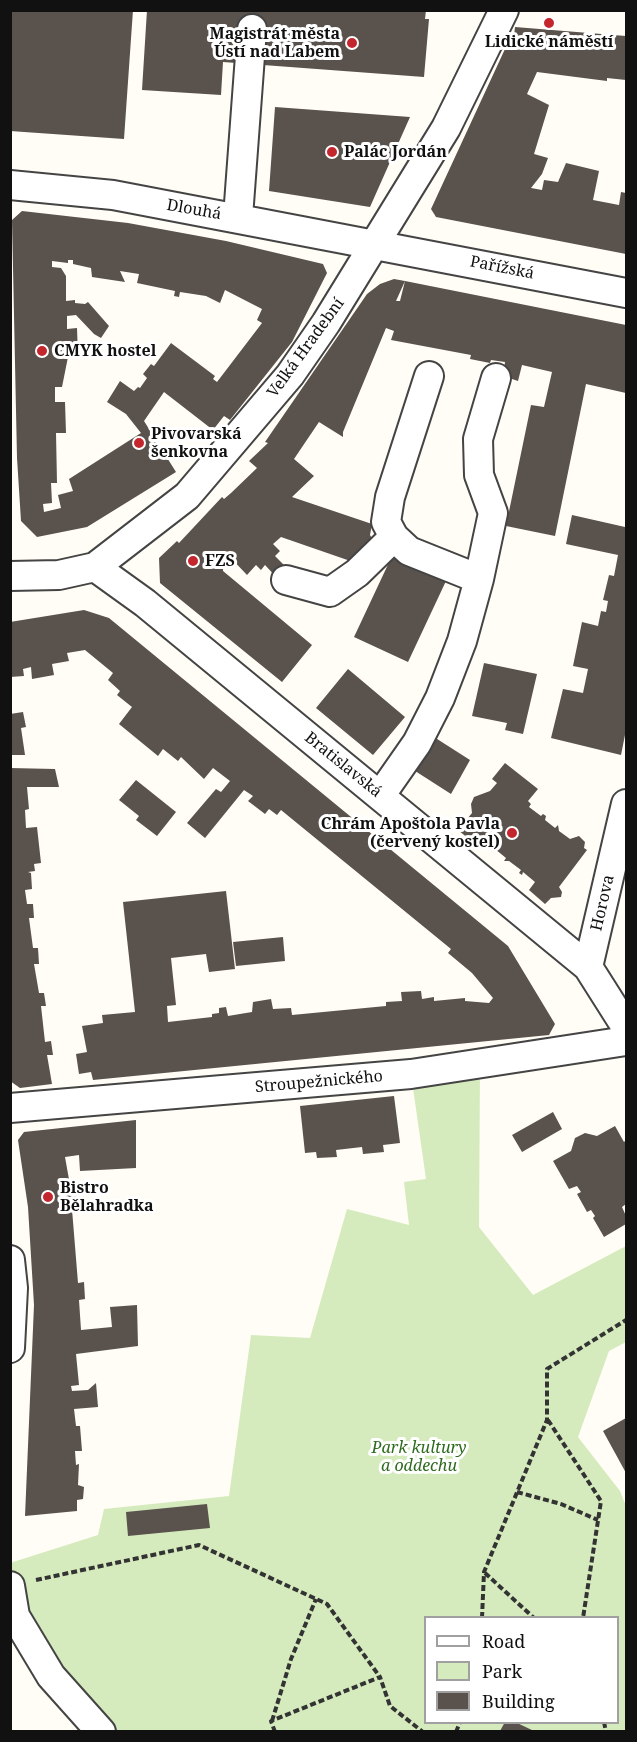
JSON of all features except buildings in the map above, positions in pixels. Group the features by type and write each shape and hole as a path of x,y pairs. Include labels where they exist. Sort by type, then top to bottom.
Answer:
{"street":[{"name":"Velká Hradební","path":"10,576 59,575 95,567 187,496 290,375 377,243 446,128 504,10"},
{"path":"238,217 252,29"},
{"name":"Dlouhá","path":"10,185 113,195 377,243"},
{"name":"Pařížská","path":"377,243 627,293"},
{"path":"429,376 390,497 386,522 394,537 409,551 479,579"},
{"path":"381,796 417,743 440,698 462,641 479,579 493,513 478,474 478,439 496,378"},
{"path":"286,580 330,592 357,573 394,537"},
{"name":"Bratislavská","path":"95,567 145,603 588,967 627,1027"},
{"name":"Horova","path":"588,967 627,804"},
{"name":"Stroupežnického","path":"10,1108 411,1074 627,1041"},
{"path":"10,1260 13,1288 10,1348"},
{"path":"20,1584 15,1616 51,1676 101,1731"}],"path":[{"path":"482,1616 484,1572 547,1420 547,1369 627,1320"},
{"path":"547,1420 602,1501 583,1616"},
{"path":"518,1492 561,1504 598,1520"},
{"path":"20,1584 199,1545 327,1604 380,1677 390,1706 423,1731"},
{"path":"484,1572 533,1616"},
{"path":"274,1731 272,1721 291,1659 316,1599"},
{"path":"272,1721 380,1677"}],"green space":[{"name":"Park kultury a oddechu","path":"480,1065 479,1227 533,1295 626,1246 626,1342 609,1351 578,1437 620,1491 626,1506 626,1731 102,1731 11,1586 10,1563 98,1535 104,1509 229,1496 251,1335 310,1338 347,1209 409,1225 404,1182 426,1179 411,1074"}],"place":[{"name":"Lidické náměstí","path":"549,23"},
{"name":"Magistrát města Ústí nad Labem","path":"352,43"},
{"name":"Palác Jordán","path":"332,152"},
{"name":"CMYK hostel","path":"42,351"},
{"name":"Pivovarská šenkovna","path":"139,443"},
{"name":"FZS","path":"193,561"},
{"name":"Chrám Apoštola Pavla (červený kostel)","path":"512,833"},
{"name":"Bistro Bělahradka","path":"48,1197"}]}
